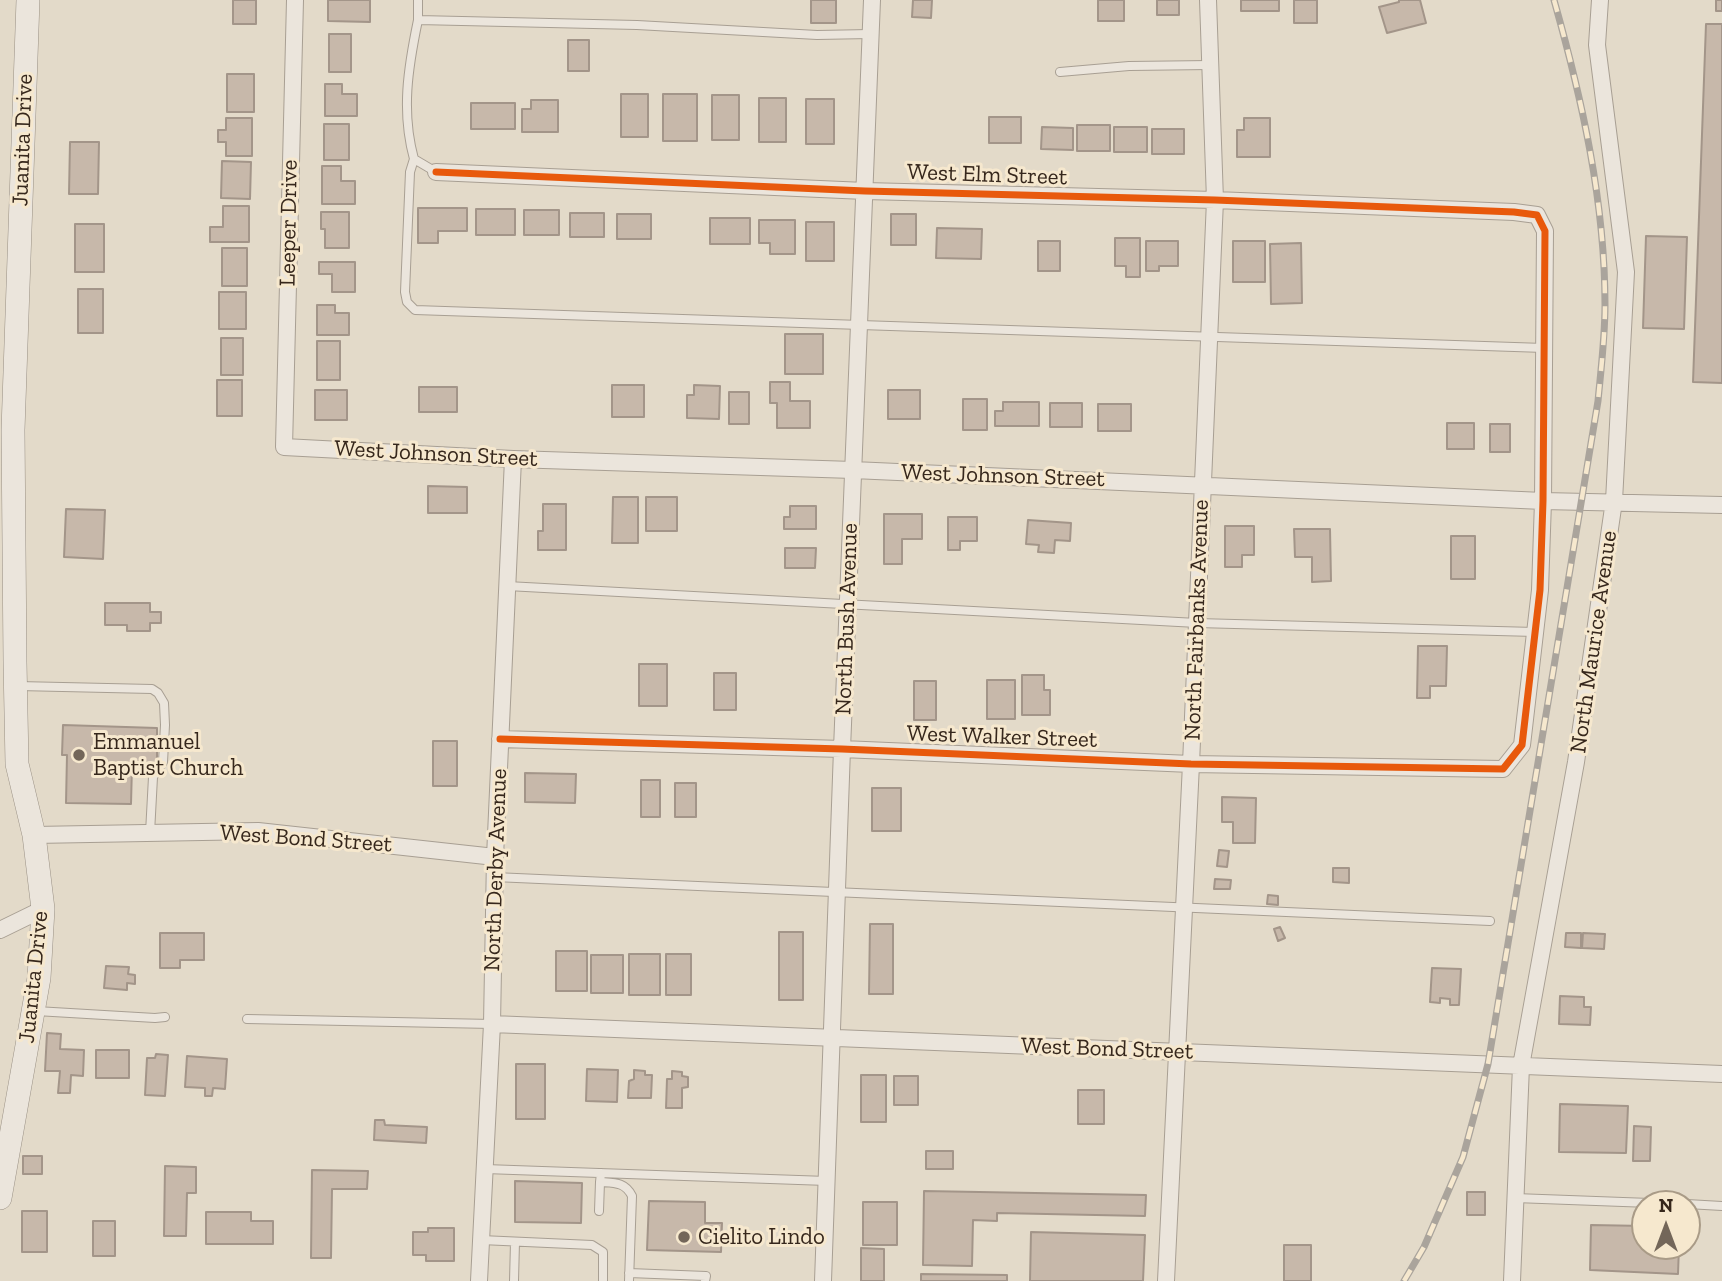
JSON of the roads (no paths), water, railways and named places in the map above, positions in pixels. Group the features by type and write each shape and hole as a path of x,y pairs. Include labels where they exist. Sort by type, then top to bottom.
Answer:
{"street":[{"name":"Juanita Drive","path":"0,1198 39,978 43,909 34,835 17,764 6,430 28,0"},
{"name":"Leeper Drive","path":"284,447 295,0"},
{"name":"North Bush Avenue","path":"823,1281 872,0"},
{"name":"North Fairbanks Avenue","path":"1166,1281 1215,200 1208,0"},
{"name":"North Maurice Avenue","path":"1512,1281 1521,1066 1576,762 1614,501 1626,272 1597,46 1600,0"},
{"name":"West Elm Street","path":"436,172 865,191 1215,200 1537,215 1545,231 1544,348"},
{"path":"1535,632 1540,590 1543,501 1544,348"},
{"name":"West Johnson Street","path":"284,447 513,459 853,470 1543,501 1722,505"},
{"name":"North Derby Avenue","path":"479,1281 492,1024 494,877 513,459"},
{"name":"West Walker Street","path":"500,739 842,749 1191,764 1503,769 1522,745 1535,632"},
{"name":"West Bond Street","path":"34,835 258,831 495,857"},
{"path":"0,930 43,909"},
{"name":"West Bond Street","path":"492,1024 1722,1074"}],"lane":[{"path":"418,0 418,20 406,91 407,134 414,159 410,172 405,292 407,302 415,310 1544,348"},
{"path":"418,20 637,25 817,35 870,34"},
{"path":"1060,72 1129,66 1210,65"},
{"path":"414,159 436,172"},
{"path":"507,586 1197,623 1535,632"},
{"path":"13,699 152,689 158,693 164,703 163,762 156,769 153,778 150,833"},
{"path":"494,877 1490,921"},
{"path":"33,1011 165,1017"},
{"path":"247,1019 492,1024"},
{"path":"485,1169 601,1177 827,1181"},
{"path":"599,1211 601,1177"},
{"path":"601,1177 620,1183 632,1196 629,1277 706,1276 705,1281"},
{"path":"1516,1198 1631,1202"},
{"path":"1701,1205 1722,1206"},
{"path":"481,1240 599,1247 604,1258 603,1281"},
{"path":"514,1281 515,1242"}],"railway":[{"path":"1404,1281 1424,1247 1463,1157 1488,1064 1598,401 1605,317 1601,228 1590,151 1554,0"}],"place":[{"name":"Emmanuel Baptist Church","path":"79,755"},
{"name":"Cielito Lindo","path":"684,1237"}]}
